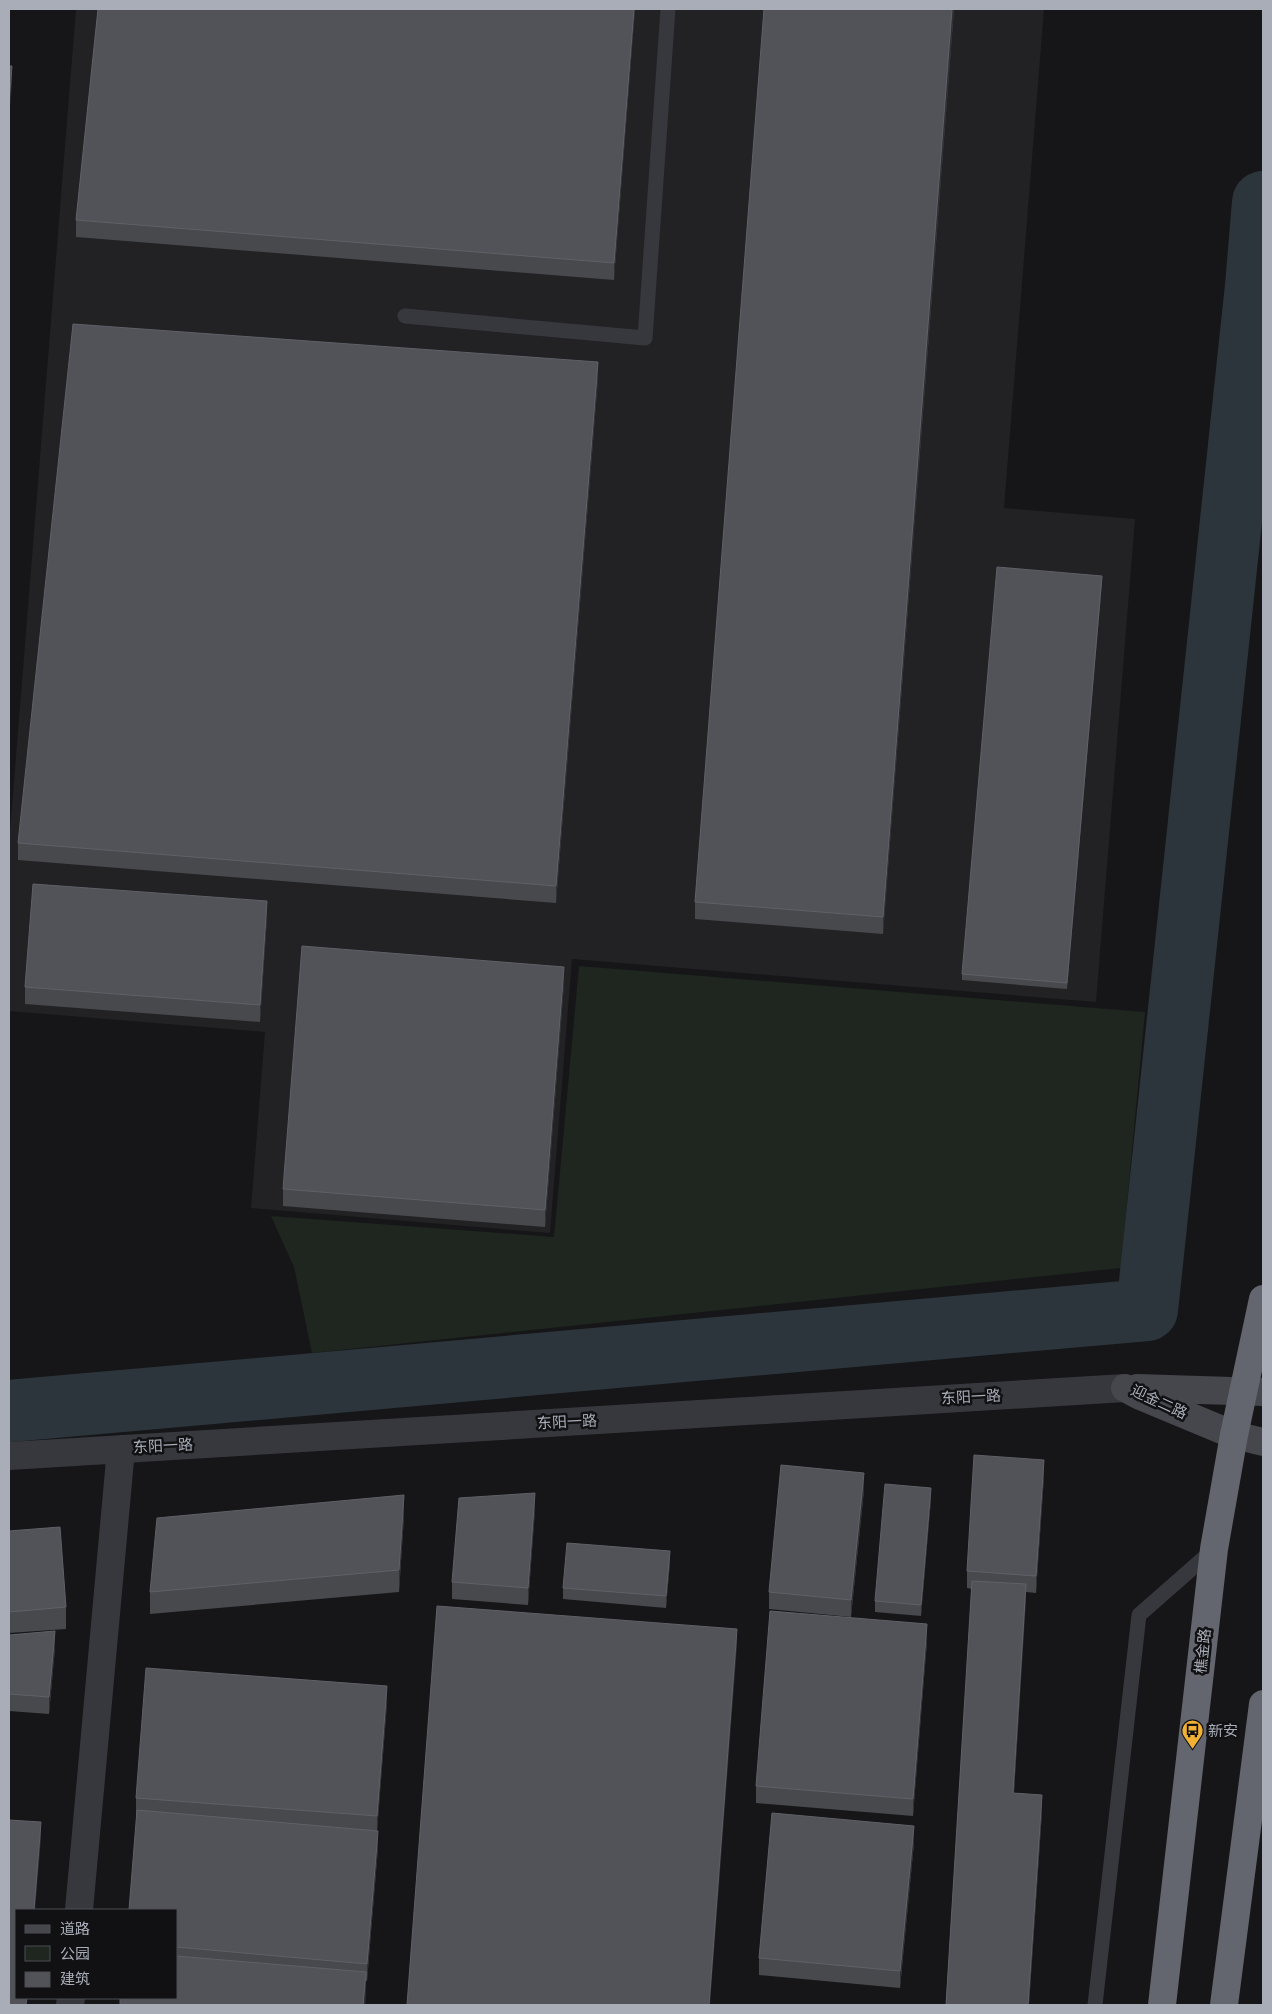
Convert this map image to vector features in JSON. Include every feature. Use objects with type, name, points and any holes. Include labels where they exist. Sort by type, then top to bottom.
[{"type":"highway","name":"樵金路","points":[[1162,2005],[1214,1549],[1234,1435],[1253,1392],[1263,1299]]},
{"type":"highway","points":[[1224,2005],[1261,1740],[1263,1704]]},
{"type":"street","name":"迎金二路","points":[[1125,1388],[1253,1392]]},
{"type":"street","name":"迎金二路","points":[[1125,1388],[1234,1435],[1263,1442]]},
{"type":"street","name":"东阳一路","points":[[9,1456],[1125,1388]]},
{"type":"street","points":[[79,1909],[121,1449]]},
{"type":"lane","points":[[405,316],[645,338],[668,9]]},
{"type":"lane","points":[[1094,2005],[1139,1616],[1214,1549]]},
{"type":"shaded area","points":[[76,9],[1044,9],[1004,508],[1135,519],[1096,1002],[572,959],[550,1233],[251,1208],[265,1032],[9,1011],[9,844]]},
{"type":"green space","points":[[579,966],[1145,1012],[1121,1268],[312,1353],[294,1267],[271,1216],[554,1237]]},
{"type":"building","points":[[98,9],[634,9],[614,263],[76,220]]},
{"type":"building","points":[[764,9],[952,9],[883,917],[695,902]]},
{"type":"building","points":[[9,66],[12,66],[9,103]]},
{"type":"building","points":[[73,324],[598,362],[556,886],[18,843]]},
{"type":"building","points":[[997,567],[1102,576],[1067,983],[962,974]]},
{"type":"building","points":[[33,884],[267,901],[260,1005],[25,987]]},
{"type":"building","points":[[302,946],[564,967],[545,1210],[283,1189]]},
{"type":"building","points":[[974,1455],[1044,1460],[1036,1576],[967,1571]]},
{"type":"building","points":[[781,1465],[864,1473],[851,1600],[769,1592]]},
{"type":"building","points":[[885,1484],[931,1488],[921,1605],[875,1601]]},
{"type":"building","points":[[535,1493],[528,1588],[452,1582],[459,1498]]},
{"type":"building","points":[[404,1495],[399,1570],[150,1592],[157,1518]]},
{"type":"building","points":[[60,1527],[66,1607],[9,1612],[9,1531]]},
{"type":"building","points":[[567,1543],[670,1551],[666,1596],[563,1588]]},
{"type":"building","points":[[972,1581],[1026,1584],[1013,1793],[1042,1795],[1028,2005],[946,2005]]},
{"type":"building","points":[[437,1606],[737,1629],[709,2005],[407,2005]]},
{"type":"building","points":[[770,1611],[927,1624],[913,1799],[756,1786]]},
{"type":"building","points":[[55,1631],[49,1697],[9,1694],[9,1635]]},
{"type":"building","points":[[146,1668],[387,1686],[377,1816],[136,1798]]},
{"type":"building","points":[[137,1810],[378,1831],[367,1964],[178,1947],[178,1909],[129,1909]]},
{"type":"building","points":[[772,1813],[914,1826],[900,1971],[759,1958]]},
{"type":"building","points":[[9,1820],[41,1822],[34,1909],[15,1909],[15,1999],[27,1999],[26,2005],[9,2005]]},
{"type":"building","points":[[178,1956],[366,1972],[363,2005],[120,2005],[120,1999],[178,1999]]},
{"type":"waterway","points":[[9,1411],[1147,1310],[1256,286],[1263,202]]},
{"type":"place","name":"新安","points":[[1192,1750]]}]
